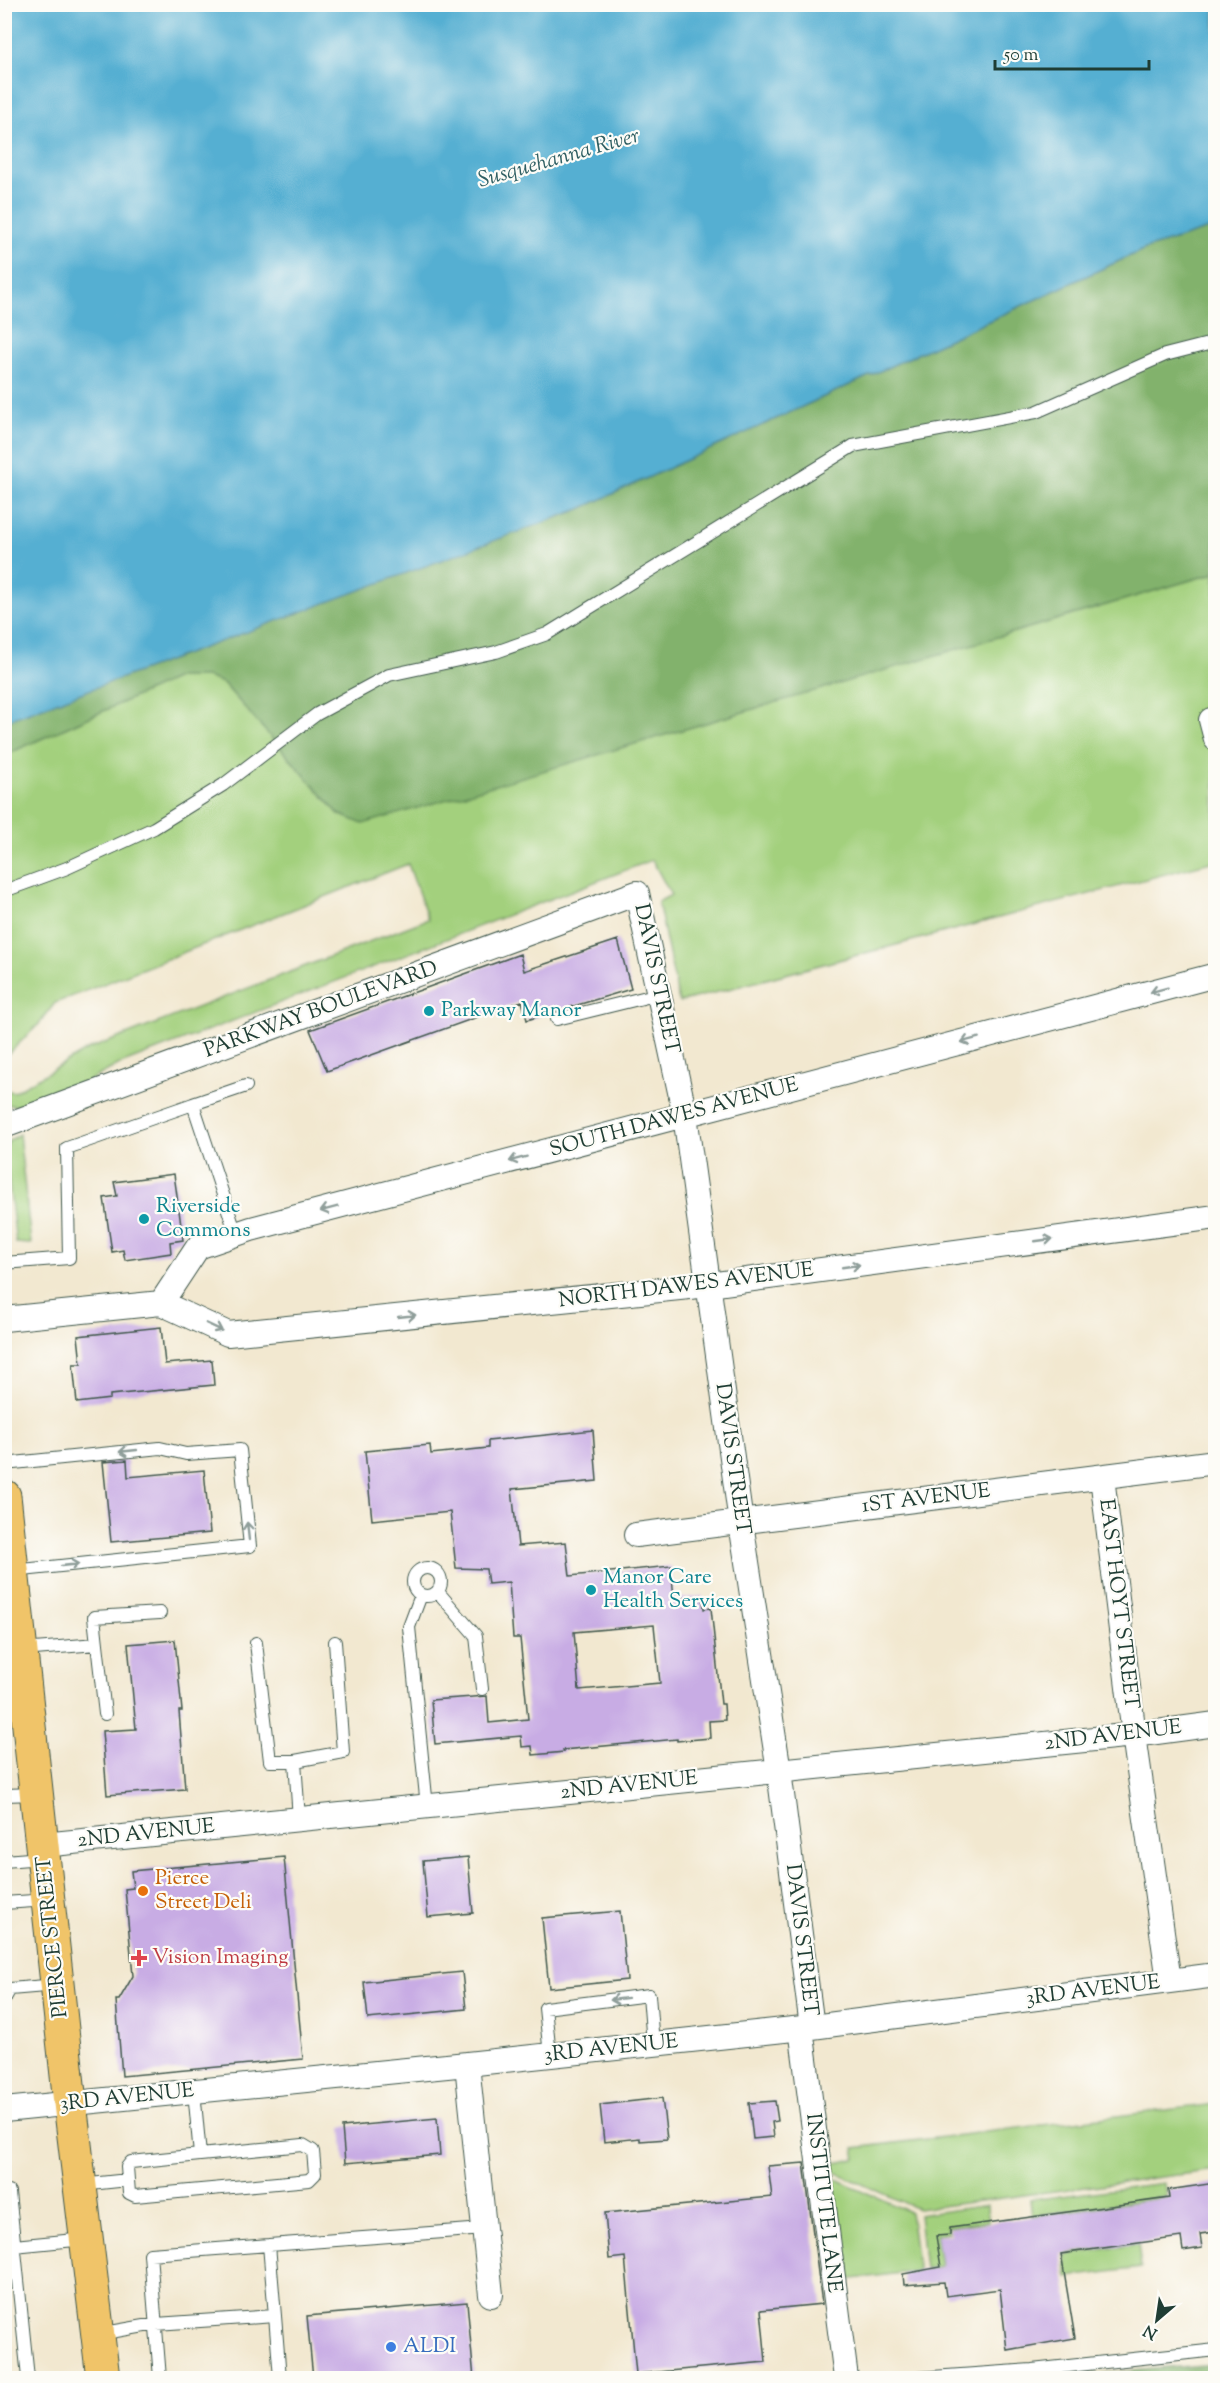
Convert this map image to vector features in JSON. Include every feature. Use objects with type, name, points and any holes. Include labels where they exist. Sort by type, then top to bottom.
[{"type":"main road","name":"PIERCE STREET","points":[[4,1496],[70,2103],[103,2379]]},
{"type":"street","name":"DAVIS STREET","points":[[637,893],[685,1115],[741,1523],[779,1772],[807,2028]]},
{"type":"street","name":"PARKWAY BOULEVARD","points":[[4,1126],[637,893]]},
{"type":"street","name":"SOUTH DAWES AVENUE","points":[[161,1302],[198,1246],[236,1234],[1215,975]]},
{"type":"street","name":"NORTH DAWES AVENUE","points":[[161,1302],[228,1334],[709,1285],[1215,1217]]},
{"type":"street","points":[[4,1318],[161,1302]]},
{"type":"street","name":"1ST AVENUE","points":[[636,1535],[1215,1462]]},
{"type":"street","name":"EAST HOYT STREET","points":[[1102,1477],[1134,1735],[1169,1981]]},
{"type":"street","name":"2ND AVENUE","points":[[43,1851],[299,1819],[779,1772],[1134,1735],[1215,1724]]},
{"type":"street","name":"3RD AVENUE","points":[[4,2110],[807,2028],[1215,1975]]},
{"type":"street","name":"INSTITUTE LANE","points":[[807,2028],[846,2379]]},
{"type":"street","points":[[466,2064],[490,2295]]},
{"type":"lane","points":[[4,891],[67,868],[154,828],[223,785],[317,714],[389,675],[496,652],[546,634],[853,446],[1036,412],[1165,355],[1215,342]]},
{"type":"lane","points":[[556,1018],[659,994]]},
{"type":"lane","points":[[4,1263],[69,1258],[67,1148],[246,1086]]},
{"type":"lane","points":[[193,1104],[236,1234]]},
{"type":"lane","points":[[4,1464],[160,1448],[186,1454],[240,1450],[250,1546],[9,1557]]},
{"type":"lane","points":[[424,1568],[434,1569],[440,1576],[442,1586],[438,1592],[428,1597],[416,1591],[413,1582],[416,1573],[424,1568]]},
{"type":"lane","points":[[438,1592],[476,1636],[482,1689]]},
{"type":"lane","points":[[421,1595],[409,1627],[427,1807]]},
{"type":"lane","points":[[105,1714],[94,1617],[159,1613]]},
{"type":"lane","points":[[256,1642],[270,1761],[295,1761],[344,1752],[335,1642]]},
{"type":"lane","points":[[21,1650],[97,1644]]},
{"type":"lane","points":[[295,1761],[299,1819]]},
{"type":"lane","points":[[4,1795],[37,1794]]},
{"type":"lane","points":[[4,1861],[43,1851]]},
{"type":"lane","points":[[4,1903],[49,1900]]},
{"type":"lane","points":[[4,2000],[10,1989],[58,1985]]},
{"type":"lane","points":[[550,2055],[545,2008],[649,1995],[653,2044]]},
{"type":"lane","points":[[194,2091],[200,2156]]},
{"type":"lane","points":[[303,2145],[313,2151],[315,2174],[309,2180],[135,2196],[129,2193],[127,2167],[131,2162],[200,2156],[303,2145]]},
{"type":"lane","points":[[80,2185],[128,2180]]},
{"type":"lane","points":[[4,2192],[9,2192],[10,2247],[28,2379]]},
{"type":"lane","points":[[160,2379],[150,2254],[484,2229]]},
{"type":"lane","points":[[10,2247],[86,2238]]},
{"type":"lane","points":[[269,2245],[280,2379]]},
{"type":"lane","points":[[98,2334],[156,2325],[275,2316]]},
{"type":"lane","points":[[918,2379],[1032,2370],[1215,2350]]},
{"type":"green space","points":[[1215,227],[1215,573],[363,824],[339,814],[223,683],[207,677],[179,677],[5,755],[5,721],[580,509],[1145,249]]},
{"type":"green space","points":[[1215,573],[1215,861],[679,1002],[658,902],[671,895],[652,860],[118,1065],[48,1100],[18,1106],[5,1104],[4,1090],[14,1092],[87,1050],[428,919],[408,864],[55,1003],[40,1023],[5,1057],[5,755],[179,677],[207,677],[223,683],[339,814],[363,823]]},
{"type":"green space","points":[[19,1134],[31,1244],[16,1243],[5,1150],[9,1141]]},
{"type":"green space","points":[[1215,2104],[1215,2170],[918,2209],[833,2171],[830,2151],[833,2151],[835,2163],[856,2159],[854,2148]]},
{"type":"green space","points":[[834,2178],[910,2212],[918,2271],[845,2280],[831,2195],[835,2194]]},
{"type":"green space","points":[[1164,2183],[1166,2197],[1032,2216],[1030,2200]]},
{"type":"green space","points":[[987,2205],[988,2221],[947,2227],[948,2233],[936,2235],[940,2266],[925,2269],[919,2215]]},
{"type":"green space","points":[[1138,2244],[1141,2268],[1068,2277],[1065,2255]]},
{"type":"green space","points":[[1215,2364],[1215,2378],[1048,2378]]},
{"type":"water","name":"Susquehanna River","points":[[5,4],[1215,5],[1215,227],[1145,249],[580,509],[5,721]]},
{"type":"building","name":"Parkway Manor","points":[[618,940],[631,989],[527,1020],[522,1001],[327,1071],[310,1030],[520,954],[524,971]]},
{"type":"building","name":"Riverside Commons","points":[[174,1174],[183,1240],[170,1242],[171,1253],[125,1260],[123,1250],[112,1252],[104,1198],[117,1196],[114,1182]]},
{"type":"building","points":[[161,1327],[165,1364],[212,1360],[214,1385],[110,1395],[110,1399],[77,1403],[73,1364],[81,1364],[78,1336]]},
{"type":"building","name":"Manor Care Health Services","points":[[593,1430],[597,1481],[512,1489],[518,1546],[566,1542],[570,1576],[671,1566],[674,1599],[703,1596],[704,1609],[711,1608],[721,1704],[724,1704],[725,1720],[709,1721],[710,1738],[677,1741],[677,1739],[533,1755],[532,1746],[522,1747],[521,1736],[435,1744],[431,1700],[487,1696],[489,1723],[528,1719],[520,1638],[513,1638],[509,1582],[488,1584],[486,1569],[456,1568],[450,1512],[372,1520],[365,1451],[430,1445],[431,1454],[488,1448],[488,1441]],"holes":[[[654,1625],[660,1683],[579,1690],[574,1632]]]},
{"type":"building","points":[[127,1460],[128,1477],[204,1470],[210,1533],[111,1542],[103,1462]]},
{"type":"building","points":[[175,1640],[182,1711],[179,1711],[185,1789],[107,1795],[102,1731],[136,1729],[128,1644]]},
{"type":"building","points":[[284,1857],[303,2059],[122,2076],[116,2000],[119,2000],[133,1976],[125,1889],[133,1888],[131,1871]]},
{"type":"building","points":[[468,1857],[473,1913],[428,1917],[423,1861]]},
{"type":"building","points":[[620,1911],[627,1980],[549,1988],[542,1918]]},
{"type":"building","points":[[462,1972],[466,2009],[368,2019],[364,1982]]},
{"type":"building","points":[[662,2098],[667,2139],[640,2141],[640,2138],[604,2142],[600,2105]]},
{"type":"building","points":[[775,2101],[778,2121],[772,2122],[774,2137],[753,2139],[749,2103]]},
{"type":"building","points":[[437,2118],[440,2155],[345,2163],[342,2127]]},
{"type":"building","points":[[804,2163],[822,2304],[761,2310],[766,2362],[636,2374],[625,2257],[609,2259],[605,2213],[772,2197],[768,2166]]},
{"type":"building","points":[[1215,2183],[1215,2232],[1200,2234],[1202,2248],[1183,2251],[1181,2237],[1061,2254],[1075,2338],[1007,2350],[1000,2289],[946,2296],[944,2282],[904,2285],[903,2274],[941,2267],[936,2236],[950,2235],[950,2228],[1169,2198],[1168,2190]]},
{"type":"building","name":"ALDI","points":[[467,2302],[474,2379],[313,2379],[307,2316]]},
{"type":"place","name":"Parkway Manor","points":[[429,1011]]},
{"type":"place","name":"Riverside Commons","points":[[144,1219]]},
{"type":"place","name":"Manor Care Health Services","points":[[591,1590]]},
{"type":"place","name":"Pierce Street Deli","points":[[143,1891]]},
{"type":"place","name":"Vision Imaging","points":[[139,1958]]},
{"type":"place","name":"ALDI","points":[[391,2347]]}]
